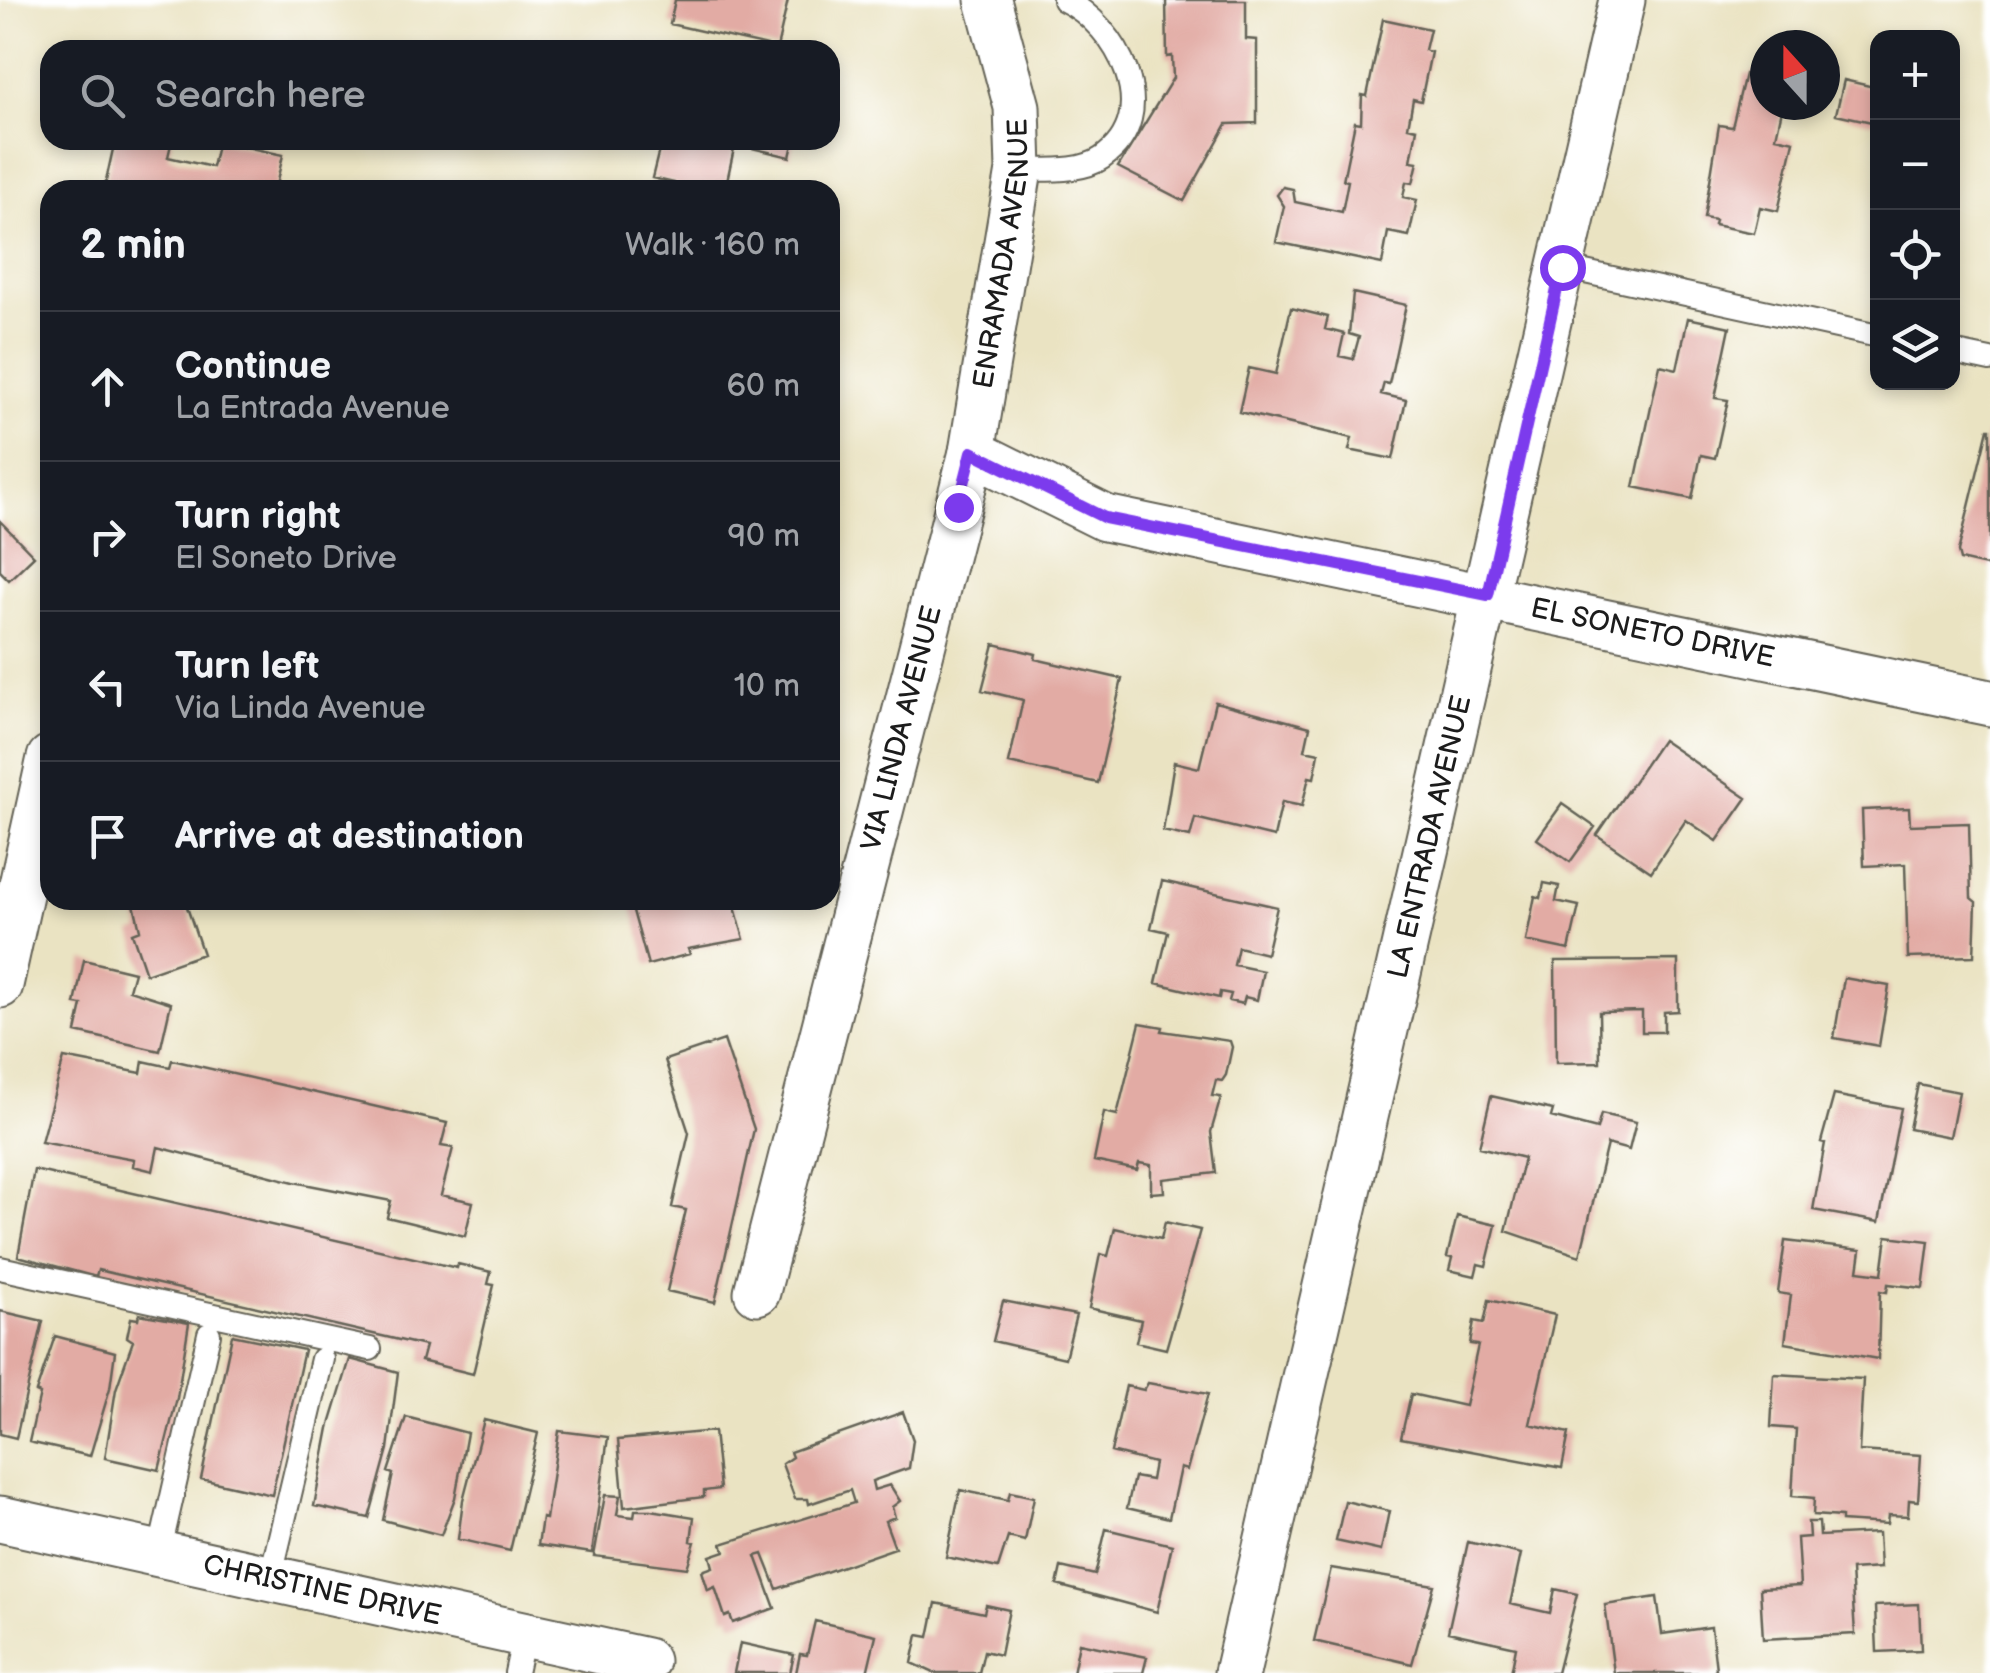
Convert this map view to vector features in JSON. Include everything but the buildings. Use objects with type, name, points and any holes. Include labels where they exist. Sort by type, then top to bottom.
[{"type":"street","name":"ENRAMADA AVENUE","points":[[972,452],[1018,170],[1017,107],[988,0]]},
{"type":"street","name":"LA ENTRADA AVENUE","points":[[1237,1673],[1622,0]]},
{"type":"street","name":"EL SONETO DRIVE","points":[[972,452],[1105,518],[1488,595],[1990,704]]},
{"type":"street","name":"VIA LINDA AVENUE","points":[[756,1292],[972,452]]},
{"type":"street","points":[[0,985],[40,803]]},
{"type":"street","name":"CHRISTINE DRIVE","points":[[0,1520],[270,1579],[520,1654],[646,1661]]},
{"type":"lane","points":[[1018,170],[1067,168],[1100,160],[1115,146],[1127,124],[1131,100],[1128,68],[1109,34],[1064,0]]},
{"type":"lane","points":[[1562,267],[1870,334]]},
{"type":"lane","points":[[1960,354],[1990,360]]},
{"type":"lane","points":[[0,1268],[370,1349]]},
{"type":"lane","points":[[158,1554],[208,1334]]},
{"type":"lane","points":[[270,1579],[322,1360]]},
{"type":"route","points":[[958,507],[972,452],[1105,518],[1488,595],[1562,267]]}]
